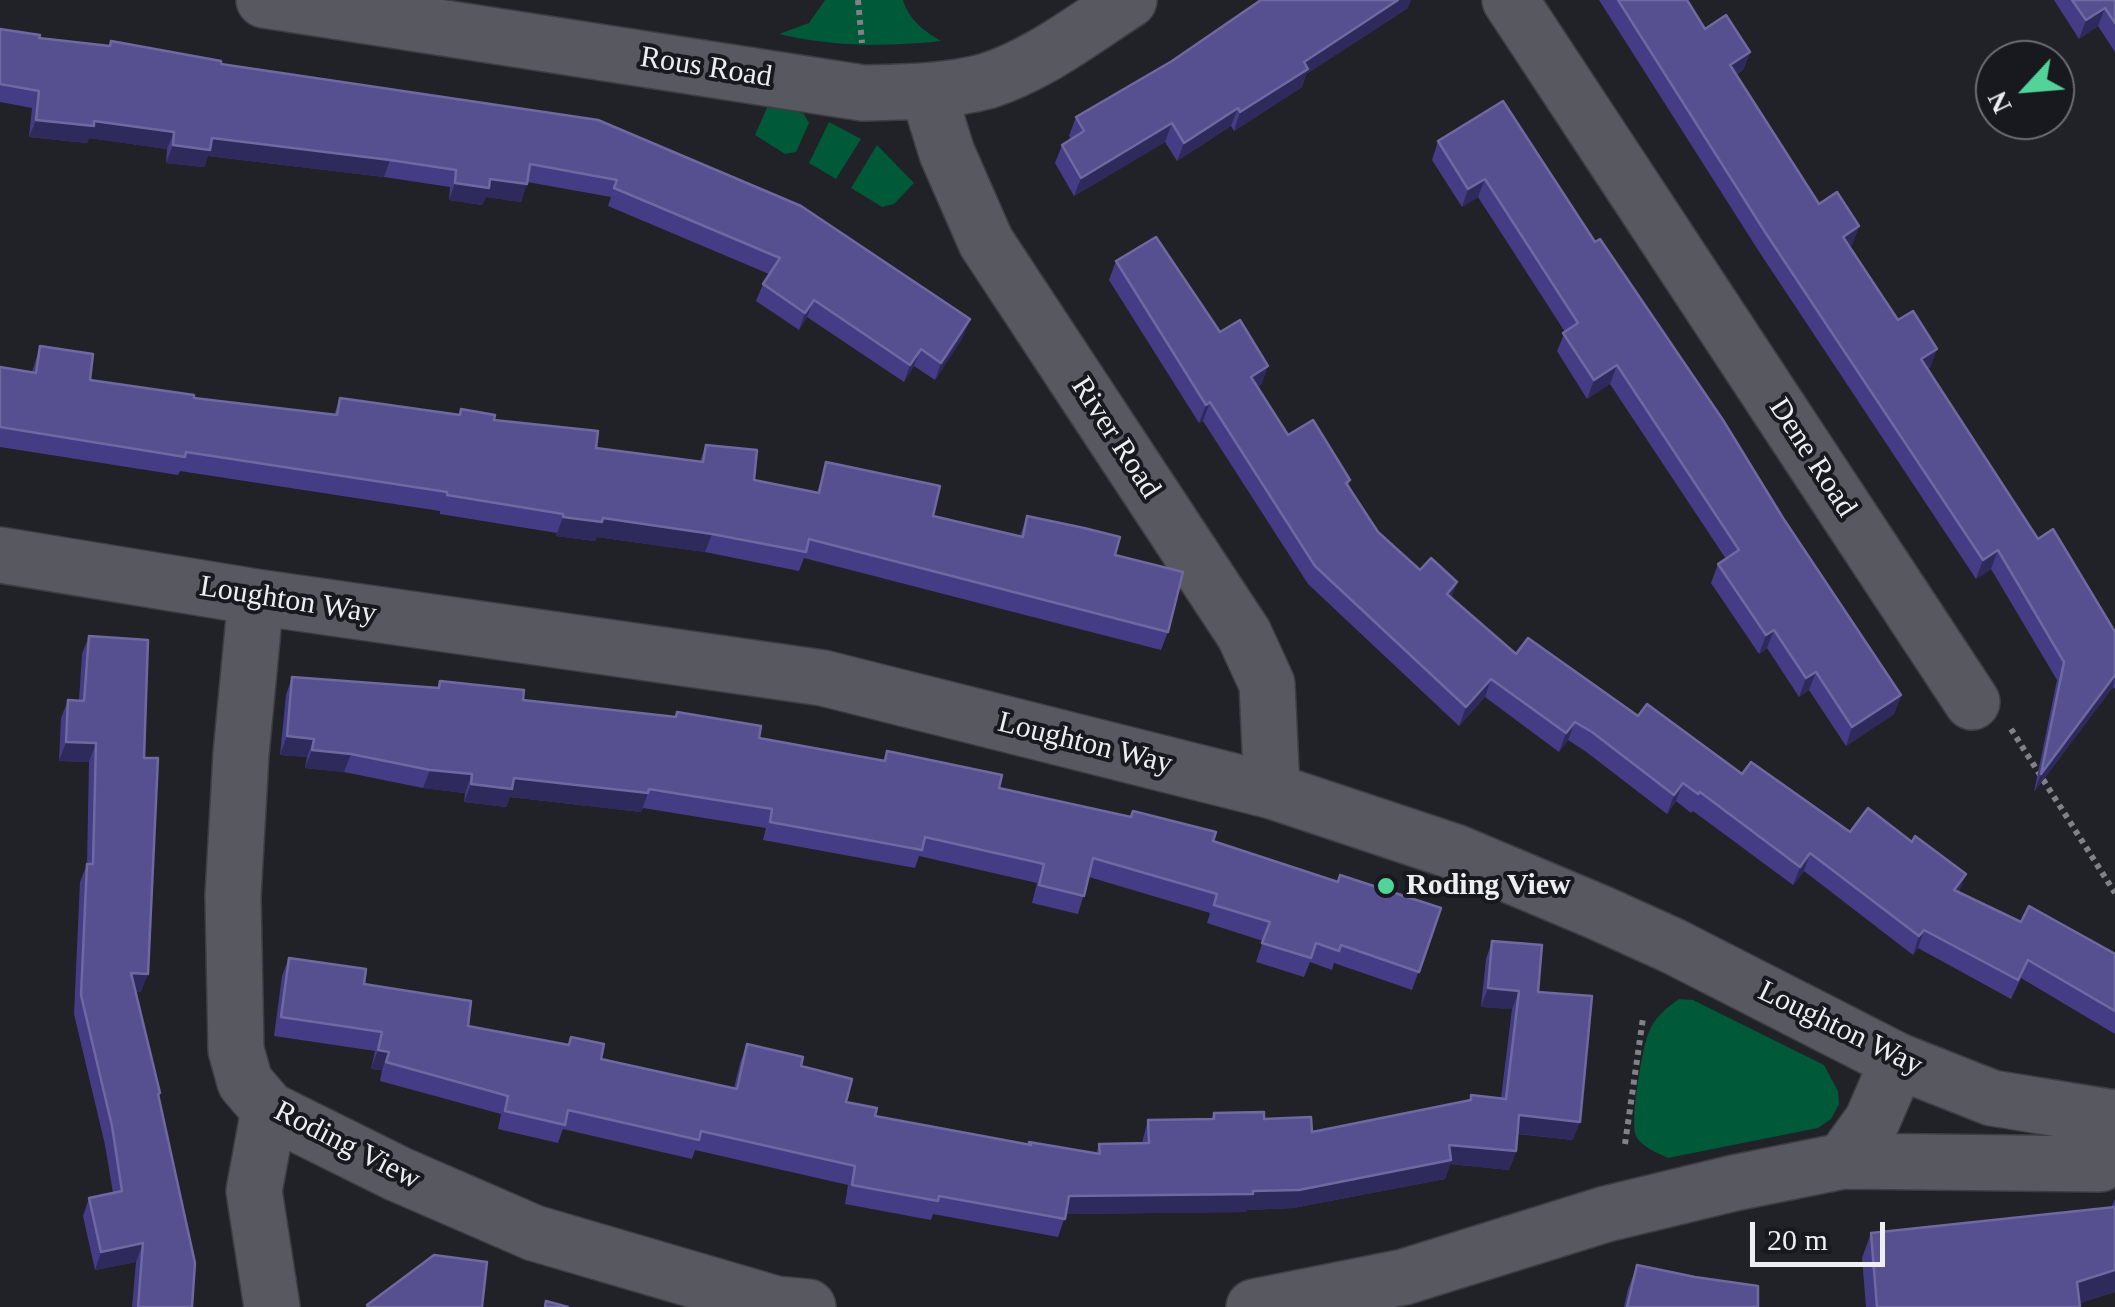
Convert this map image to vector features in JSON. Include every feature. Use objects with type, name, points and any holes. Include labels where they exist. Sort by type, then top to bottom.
[{"type":"street","name":"Rous Road","points":[[264,0],[862,93],[928,92],[988,80],[1043,56],[1129,0]]},
{"type":"street","name":"Dene Road","points":[[1510,0],[1972,702]]},
{"type":"street","name":"River Road","points":[[928,92],[947,154],[986,242],[1244,634],[1267,684],[1272,791]]},
{"type":"street","name":"Loughton Way","points":[[0,555],[256,597],[824,678],[1272,791],[1455,852],[1600,912],[1898,1061],[2108,1141]]},
{"type":"street","name":"Roding View","points":[[256,597],[240,754],[233,896],[236,1050],[245,1082],[268,1110],[398,1174],[534,1232],[776,1304],[808,1307]]},
{"type":"street","points":[[1843,1161],[1872,1121],[1898,1061]]},
{"type":"street","points":[[268,1110],[254,1191],[272,1307]]},
{"type":"street","points":[[1254,1307],[1404,1277],[1606,1214],[1843,1161],[2108,1141]]},
{"type":"path","points":[[1972,702],[1989,728],[2004,718],[2115,893]]},
{"type":"path","points":[[1625,1144],[1643,1018]]},
{"type":"green space","points":[[825,0],[903,0],[918,24],[941,41],[860,45],[779,34],[809,23]]},
{"type":"green space","points":[[770,101],[804,114],[809,123],[796,152],[785,154],[755,135]]},
{"type":"green space","points":[[829,122],[861,139],[836,179],[809,163]]},
{"type":"green space","points":[[877,145],[914,183],[894,204],[882,207],[851,188]]},
{"type":"green space","points":[[1679,999],[1693,1000],[1824,1065],[1838,1091],[1839,1104],[1831,1119],[1818,1128],[1668,1158],[1646,1146],[1636,1136],[1634,1116],[1646,1042],[1657,1018]]},
{"type":"building","points":[[1261,0],[1398,0],[1304,62],[1308,69],[1240,112],[1238,108],[1184,143],[1172,123],[1081,178],[1062,145],[1084,131],[1076,117],[1172,61]]},
{"type":"building","points":[[1618,0],[1687,0],[1705,29],[1726,15],[1750,52],[1730,65],[1819,204],[1837,192],[1859,226],[1843,237],[1898,320],[1913,311],[1937,349],[1921,359],[2038,539],[2053,529],[2115,632],[2115,675],[2041,774],[2064,662],[1998,550],[1983,560],[1765,232]]},
{"type":"building","points":[[2072,0],[2115,0],[2115,23],[2105,8],[2086,20]]},
{"type":"building","points":[[0,29],[110,46],[111,41],[221,64],[598,120],[801,206],[970,319],[941,363],[921,349],[910,365],[814,300],[805,313],[763,284],[780,258],[614,188],[617,180],[530,164],[527,184],[490,179],[489,188],[455,183],[456,170],[390,160],[212,138],[210,150],[173,145],[174,132],[94,121],[94,126],[36,120],[39,91],[0,84]]},
{"type":"building","points":[[1503,101],[1595,242],[1600,239],[1723,420],[1901,695],[1852,727],[1816,672],[1806,678],[1774,630],[1766,635],[1718,564],[1739,550],[1617,365],[1594,380],[1563,333],[1578,323],[1485,179],[1468,189],[1438,141]]},
{"type":"building","points":[[1156,237],[1220,332],[1240,320],[1268,366],[1251,377],[1288,435],[1313,420],[1350,480],[1346,483],[1378,532],[1420,570],[1431,558],[1457,582],[1447,594],[1516,654],[1528,638],[1638,716],[1647,704],[1742,774],[1751,762],[1850,832],[1868,808],[1912,842],[1915,836],[1966,874],[1954,890],[2021,922],[2029,906],[2115,954],[2115,1011],[2028,960],[2018,980],[1924,930],[1919,936],[1810,853],[1800,867],[1700,792],[1683,783],[1674,795],[1592,732],[1575,722],[1566,733],[1491,679],[1466,707],[1315,566],[1210,402],[1206,405],[1116,261]]},
{"type":"building","points":[[40,346],[93,354],[90,380],[194,398],[337,415],[340,398],[460,415],[461,409],[495,415],[494,420],[598,431],[596,448],[703,462],[706,445],[757,450],[754,480],[819,493],[826,462],[940,486],[933,516],[1023,537],[1027,516],[1084,528],[1120,537],[1115,555],[1183,572],[1168,632],[809,539],[806,552],[603,518],[602,522],[563,517],[447,492],[186,452],[185,457],[0,427],[0,367],[36,373]]},
{"type":"building","points":[[89,636],[148,640],[144,758],[158,758],[148,974],[131,973],[195,1263],[192,1307],[138,1307],[143,1243],[101,1252],[89,1198],[122,1191],[112,1126],[81,995],[87,864],[93,864],[96,743],[66,742],[68,700],[84,701]]},
{"type":"building","points":[[292,677],[439,688],[440,681],[524,690],[523,700],[676,717],[677,712],[761,726],[759,738],[885,761],[887,751],[1002,775],[999,788],[1131,817],[1133,811],[1216,832],[1213,841],[1338,882],[1340,875],[1441,908],[1419,972],[1341,945],[1339,951],[1316,943],[1311,958],[1262,943],[1270,922],[1214,905],[1217,894],[1093,858],[1084,896],[1039,885],[1044,864],[925,837],[922,850],[770,822],[772,809],[649,789],[648,793],[514,778],[512,789],[471,784],[472,774],[312,750],[314,739],[287,736]]},
{"type":"building","points":[[1492,941],[1542,945],[1538,992],[1592,996],[1580,1122],[1519,1115],[1516,1151],[1449,1145],[1451,1160],[1299,1190],[1069,1196],[1065,1219],[852,1185],[855,1166],[701,1131],[699,1140],[568,1110],[565,1125],[505,1111],[508,1096],[386,1062],[389,1052],[378,1050],[382,1032],[281,1017],[289,958],[366,969],[364,984],[471,1001],[468,1026],[569,1045],[571,1037],[604,1044],[601,1059],[737,1089],[747,1044],[803,1057],[801,1066],[852,1079],[846,1102],[877,1108],[875,1116],[1100,1154],[1099,1144],[1149,1143],[1148,1120],[1214,1119],[1214,1113],[1264,1112],[1264,1119],[1311,1117],[1312,1132],[1471,1100],[1471,1095],[1506,1099],[1519,991],[1488,988]]},
{"type":"building","points":[[2115,1207],[2115,1270],[2077,1282],[2080,1307],[1877,1307],[1871,1233]]},
{"type":"building","points":[[434,1255],[487,1262],[482,1307],[368,1307],[367,1305]]},
{"type":"building","points":[[1637,1265],[1758,1286],[1758,1307],[1627,1307]]},
{"type":"building","points":[[546,1301],[568,1307],[545,1307]]},
{"type":"place","name":"Roding View","points":[[1386,886]]}]
